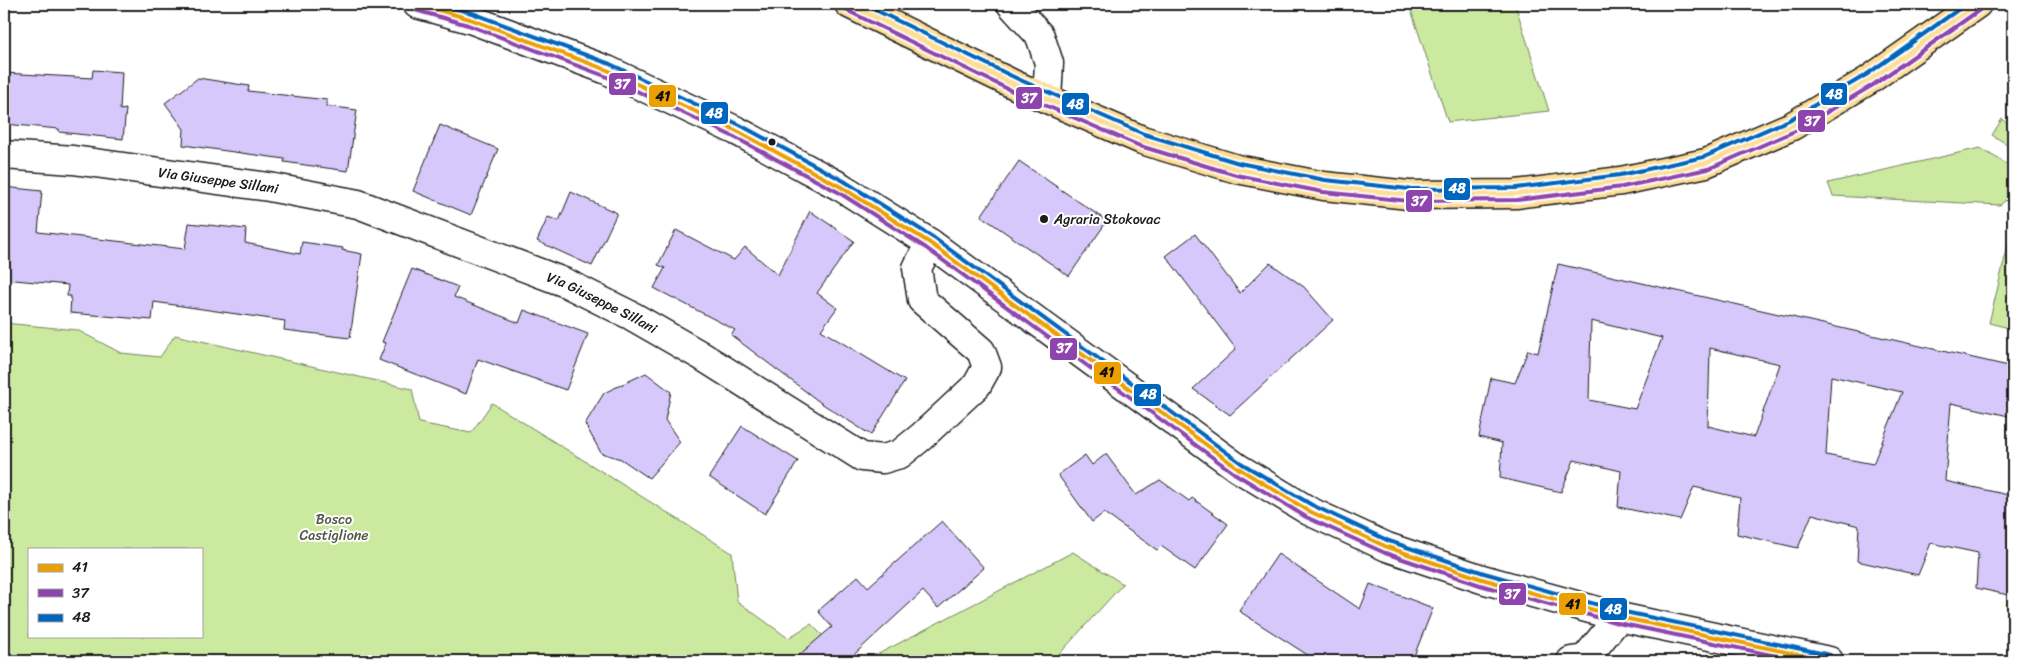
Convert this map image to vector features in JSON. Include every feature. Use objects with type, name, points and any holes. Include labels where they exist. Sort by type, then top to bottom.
[{"type":"main road","points":[[849,4],[1047,99],[1142,140],[1237,169],[1324,186],[1409,195],[1516,194],[1621,181],[1706,162],[1792,126],[1869,80],[1977,4]]},
{"type":"street","points":[[416,4],[470,19],[624,78],[737,130],[840,187],[930,243],[1238,468],[1309,511],[1386,547],[1482,579],[1619,617],[1829,661]]},
{"type":"street","points":[[1011,4],[1040,36],[1049,63],[1047,99]]},
{"type":"street","name":"Via Giuseppe Sillani","points":[[4,155],[83,161],[269,188],[358,204],[566,284],[632,316],[862,457],[883,459],[900,454],[921,437],[977,386],[987,367],[981,351],[922,300],[917,268],[930,243]]},
{"type":"street","points":[[1580,660],[1619,617]]},
{"type":"green space","points":[[1409,4],[1515,4],[1549,111],[1448,122]]},
{"type":"green space","points":[[2002,119],[2013,126],[2013,148],[1992,135]]},
{"type":"green space","points":[[1980,148],[2013,168],[2013,194],[2000,205],[1833,196],[1828,183]]},
{"type":"green space","points":[[2013,225],[2013,329],[1989,323]]},
{"type":"green space","name":"Bosco Castiglione","points":[[4,323],[77,330],[121,353],[160,357],[175,335],[412,389],[419,423],[471,433],[492,403],[732,553],[737,601],[788,638],[811,624],[848,661],[4,661]]},
{"type":"green space","points":[[1073,552],[1123,584],[1053,661],[865,661]]},
{"type":"building","points":[[93,70],[122,72],[120,110],[126,109],[123,139],[59,132],[59,129],[4,124],[4,73],[92,78]]},
{"type":"building","points":[[198,78],[249,86],[248,91],[327,100],[327,106],[357,110],[348,171],[284,162],[285,159],[183,145],[184,129],[165,103]]},
{"type":"building","points":[[440,125],[498,149],[471,215],[413,191]]},
{"type":"building","name":"Agraria Stokovac","points":[[1019,161],[1107,221],[1069,276],[981,216]]},
{"type":"building","points":[[4,187],[42,191],[38,232],[185,249],[189,223],[246,229],[245,243],[300,254],[302,242],[343,248],[342,250],[362,254],[350,338],[284,330],[285,321],[154,302],[152,320],[70,313],[71,296],[67,296],[68,285],[4,279]]},
{"type":"building","points":[[571,192],[617,213],[592,266],[537,241],[548,217],[559,221]]},
{"type":"building","points":[[810,211],[854,241],[817,293],[837,308],[821,330],[905,381],[871,435],[821,403],[731,335],[735,330],[654,288],[665,268],[658,265],[676,230],[734,260],[745,247],[778,275]]},
{"type":"building","points":[[1195,234],[1240,293],[1270,263],[1304,287],[1333,320],[1230,415],[1193,389],[1236,349],[1166,256]]},
{"type":"building","points":[[1558,264],[2013,367],[2013,417],[1951,403],[1945,481],[2013,496],[2013,596],[1976,588],[1978,553],[1931,543],[1918,575],[1857,561],[1859,526],[1812,514],[1798,548],[1737,534],[1740,498],[1694,487],[1680,520],[1618,507],[1621,471],[1574,460],[1561,492],[1500,478],[1502,443],[1479,437],[1491,378],[1515,383],[1528,350],[1538,353]],"holes":[[[1591,321],[1662,338],[1635,409],[1589,400]],[[1710,348],[1780,364],[1754,437],[1708,426]],[[1831,376],[1902,392],[1873,464],[1826,455]]]},
{"type":"building","points":[[412,269],[458,287],[454,297],[519,323],[524,310],[588,334],[566,390],[478,359],[466,394],[379,360],[386,343],[382,342]]},
{"type":"building","points":[[646,373],[671,392],[665,420],[680,442],[649,478],[621,459],[601,453],[585,424],[604,393]]},
{"type":"building","points":[[742,426],[798,461],[765,514],[709,477]]},
{"type":"building","points":[[1106,454],[1136,495],[1160,480],[1189,501],[1192,498],[1228,524],[1195,570],[1161,546],[1157,550],[1104,513],[1092,522],[1058,475],[1085,455],[1092,465]]},
{"type":"building","points":[[942,521],[984,568],[938,608],[923,591],[847,661],[792,661],[832,627],[818,611],[858,576],[868,587]]},
{"type":"building","points":[[1278,554],[1360,609],[1370,584],[1433,608],[1412,661],[1317,661],[1239,611]]},
{"type":"transit line","name":"41","points":[[417,4],[470,19],[607,70],[737,131],[841,187],[930,243],[1238,468],[1309,511],[1387,547],[1482,579],[1619,617],[1829,661]]},
{"type":"transit line","name":"48","points":[[439,4],[472,13],[610,64],[740,125],[844,181],[934,238],[1241,463],[1312,505],[1389,541],[1484,573],[1620,611],[1830,655]]},
{"type":"transit line","name":"48","points":[[863,4],[1018,79],[1144,134],[1239,163],[1325,180],[1409,189],[1516,188],[1620,175],[1704,157],[1789,120],[1866,75],[1966,4]]},
{"type":"transit line","name":"37","points":[[846,10],[1012,91],[1140,146],[1236,175],[1323,192],[1409,201],[1517,200],[1622,187],[1708,169],[1795,131],[1873,85],[1981,9]]},
{"type":"transit line","name":"37","points":[[415,10],[468,25],[605,76],[734,137],[838,192],[926,248],[1234,473],[1306,517],[1385,553],[1480,585],[1618,623],[1800,661]]},
{"type":"place","name":"Agraria Stokovac","points":[[1044,219]]}]
